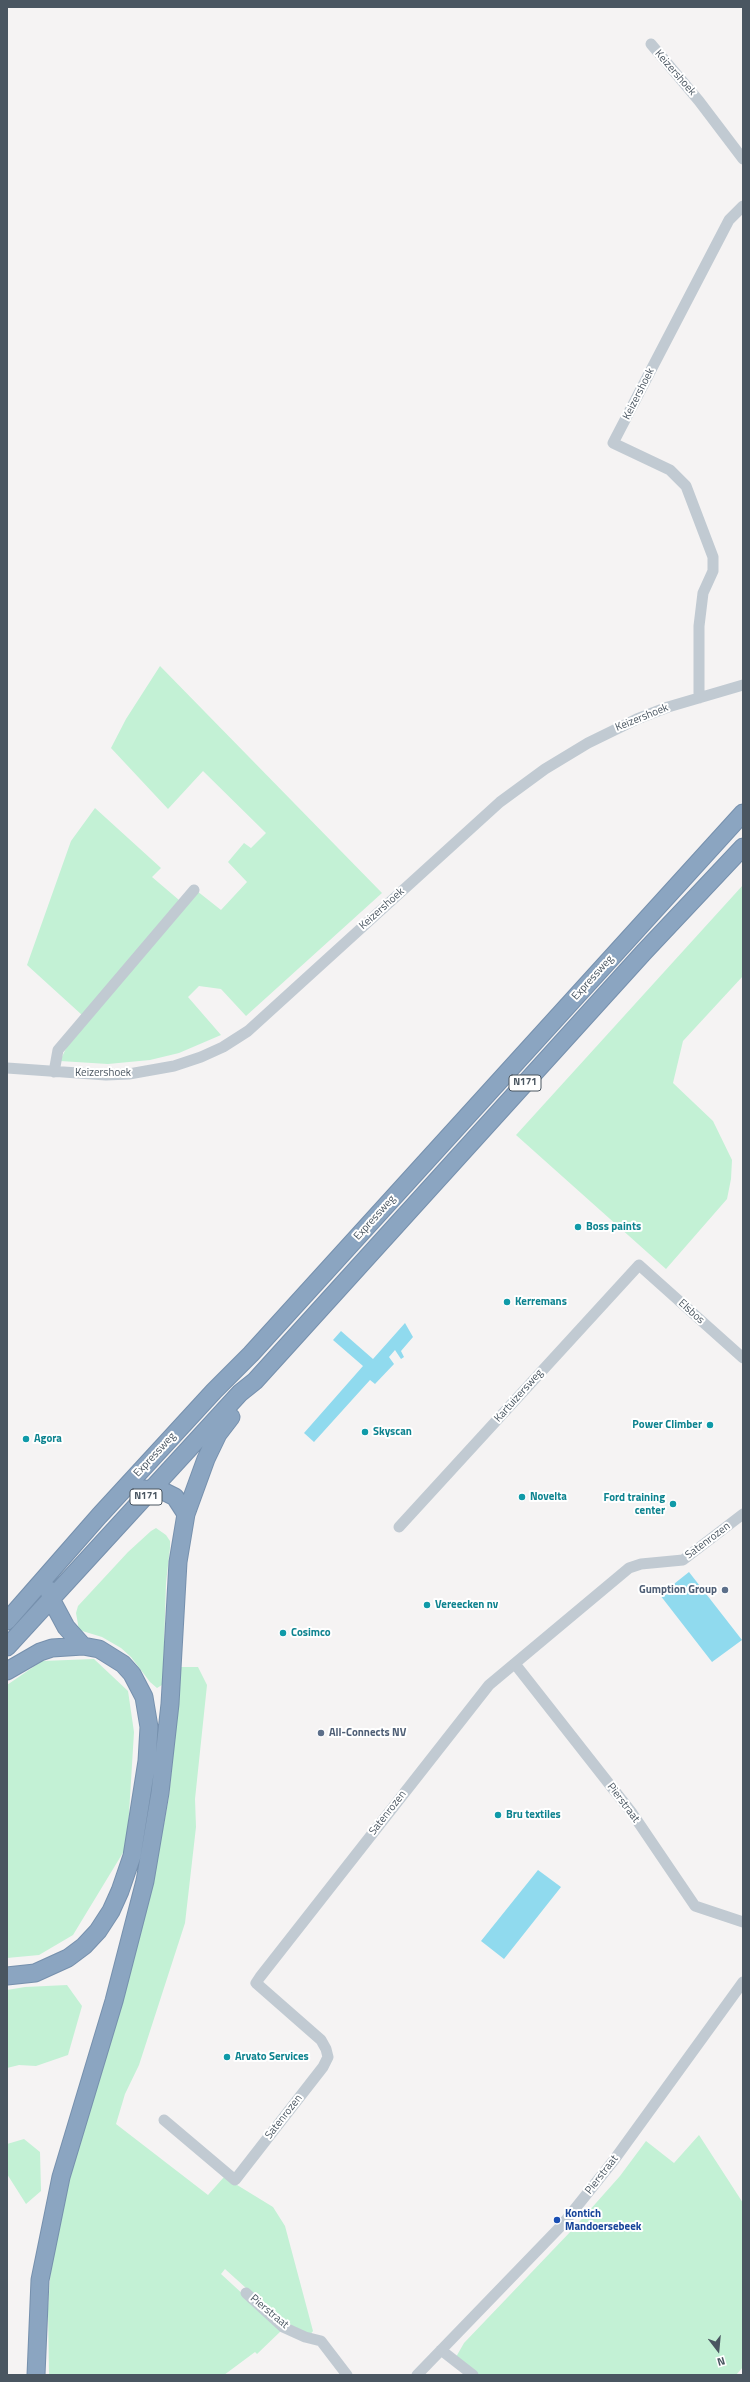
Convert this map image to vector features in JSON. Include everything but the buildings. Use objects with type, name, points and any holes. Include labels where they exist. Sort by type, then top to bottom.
[{"type":"highway","name":"Expressweg","points":[[7,1621],[122,1491],[214,1391],[251,1354],[743,814]]},
{"type":"highway","name":"Expressweg","points":[[7,1647],[240,1393],[254,1381],[639,958],[743,847]]},
{"type":"highway","points":[[36,2375],[40,2280],[61,2177],[116,1994],[146,1874],[160,1793],[167,1728],[178,1562],[186,1514],[206,1459],[215,1440],[246,1398],[254,1381]]},
{"type":"highway","points":[[122,1491],[153,1489],[163,1491],[175,1497],[186,1514]]},
{"type":"highway","points":[[47,1576],[51,1600],[66,1627],[83,1646]]},
{"type":"highway","points":[[7,1670],[40,1652],[66,1646],[83,1646],[99,1649],[123,1664],[139,1685],[147,1709],[149,1726],[148,1761],[132,1856],[120,1891],[111,1911],[98,1931],[84,1946],[68,1958],[48,1968],[28,1974],[7,1976]]},
{"type":"street","name":"Keizershoek","points":[[651,44],[700,101],[743,159]]},
{"type":"street","name":"Keizershoek","points":[[699,698],[699,626],[703,593],[713,571],[713,557],[686,486],[670,470],[613,444],[729,220],[743,206]]},
{"type":"street","name":"Keizershoek","points":[[7,1068],[106,1075],[129,1074],[174,1066],[201,1057],[223,1047],[248,1031],[500,802],[520,787],[572,752],[609,732],[643,717],[743,685]]},
{"type":"street","points":[[54,1072],[58,1050],[194,890]]},
{"type":"street","name":"Elsbos","points":[[639,1265],[743,1358]]},
{"type":"street","name":"Kartuizersweg","points":[[399,1527],[639,1265]]},
{"type":"street","name":"Satenrozen","points":[[164,2120],[236,2180],[323,2067],[328,2057],[326,2048],[321,2040],[256,1983],[485,1689],[629,1568],[641,1564],[683,1560],[743,1514]]},
{"type":"street","name":"Pierstraat","points":[[515,1664],[632,1813],[695,1906],[743,1922]]},
{"type":"street","name":"Pierstraat","points":[[417,2375],[562,2225],[614,2160],[743,1982]]},
{"type":"street","name":"Pierstraat","points":[[246,2293],[283,2327],[304,2337],[321,2341],[345,2374]]},
{"type":"street","points":[[441,2350],[473,2375]]},
{"type":"green space","points":[[160,666],[382,893],[246,1016],[221,989],[199,986],[188,997],[221,1035],[179,1053],[150,1060],[108,1064],[60,1061],[72,1036],[197,891],[221,910],[247,882],[228,862],[244,843],[251,848],[266,833],[203,771],[168,809],[111,748],[126,719]]},
{"type":"green space","points":[[95,808],[161,868],[152,877],[179,900],[82,1015],[27,965],[71,841]]},
{"type":"green space","points":[[743,885],[743,976],[683,1041],[673,1083],[713,1121],[732,1160],[731,1179],[727,1199],[666,1269],[516,1135]]},
{"type":"green space","points":[[156,1528],[166,1535],[170,1541],[166,1583],[163,1679],[162,1685],[157,1688],[150,1682],[131,1657],[121,1648],[102,1637],[79,1630],[76,1613],[78,1606],[128,1552]]},
{"type":"green space","points":[[94,1659],[128,1691],[134,1732],[127,1846],[73,1935],[39,1955],[7,1958],[7,1685],[42,1661]]},
{"type":"green space","points":[[181,1667],[198,1667],[207,1685],[195,1799],[196,1827],[185,1923],[139,2065],[125,2094],[116,2124],[208,2195],[224,2177],[273,2207],[285,2226],[313,2331],[310,2335],[289,2327],[225,2269],[221,2274],[282,2330],[257,2354],[255,2352],[224,2375],[49,2375],[48,2309],[51,2265],[73,2161],[121,2006],[152,1887],[169,1797]]},
{"type":"green space","points":[[67,1985],[82,2006],[68,2055],[36,2066],[19,2065],[7,2068],[7,1990],[25,1987]]},
{"type":"green space","points":[[699,2135],[743,2203],[743,2367],[736,2375],[479,2375],[456,2357],[464,2343],[572,2230],[620,2176],[646,2141],[674,2163]]},
{"type":"green space","points":[[24,2139],[40,2152],[41,2191],[26,2204],[7,2174],[7,2144]]},
{"type":"water","points":[[405,1323],[413,1337],[401,1351],[404,1357],[401,1359],[395,1350],[389,1357],[394,1364],[375,1384],[370,1380],[314,1442],[304,1433],[363,1366],[333,1340],[341,1331],[373,1359]]},
{"type":"water","points":[[689,1572],[742,1640],[712,1662],[660,1595]]},
{"type":"water","points":[[538,1870],[561,1887],[504,1959],[481,1941]]},
{"type":"place","name":"Boss paints","points":[[578,1227]]},
{"type":"place","name":"Kerremans","points":[[507,1302]]},
{"type":"place","name":"Power Climber","points":[[710,1425]]},
{"type":"place","name":"Skyscan","points":[[365,1432]]},
{"type":"place","name":"Agora","points":[[26,1439]]},
{"type":"place","name":"Novelta","points":[[522,1497]]},
{"type":"place","name":"Ford training center","points":[[673,1504]]},
{"type":"place","name":"Gumption Group","points":[[725,1590]]},
{"type":"place","name":"Vereecken nv","points":[[427,1605]]},
{"type":"place","name":"Cosimco","points":[[283,1633]]},
{"type":"place","name":"All-Connects NV","points":[[321,1733]]},
{"type":"place","name":"Bru textiles","points":[[498,1815]]},
{"type":"place","name":"Arvato Services","points":[[227,2057]]},
{"type":"place","name":"Kontich Mandoersebeek","points":[[557,2220]]}]
